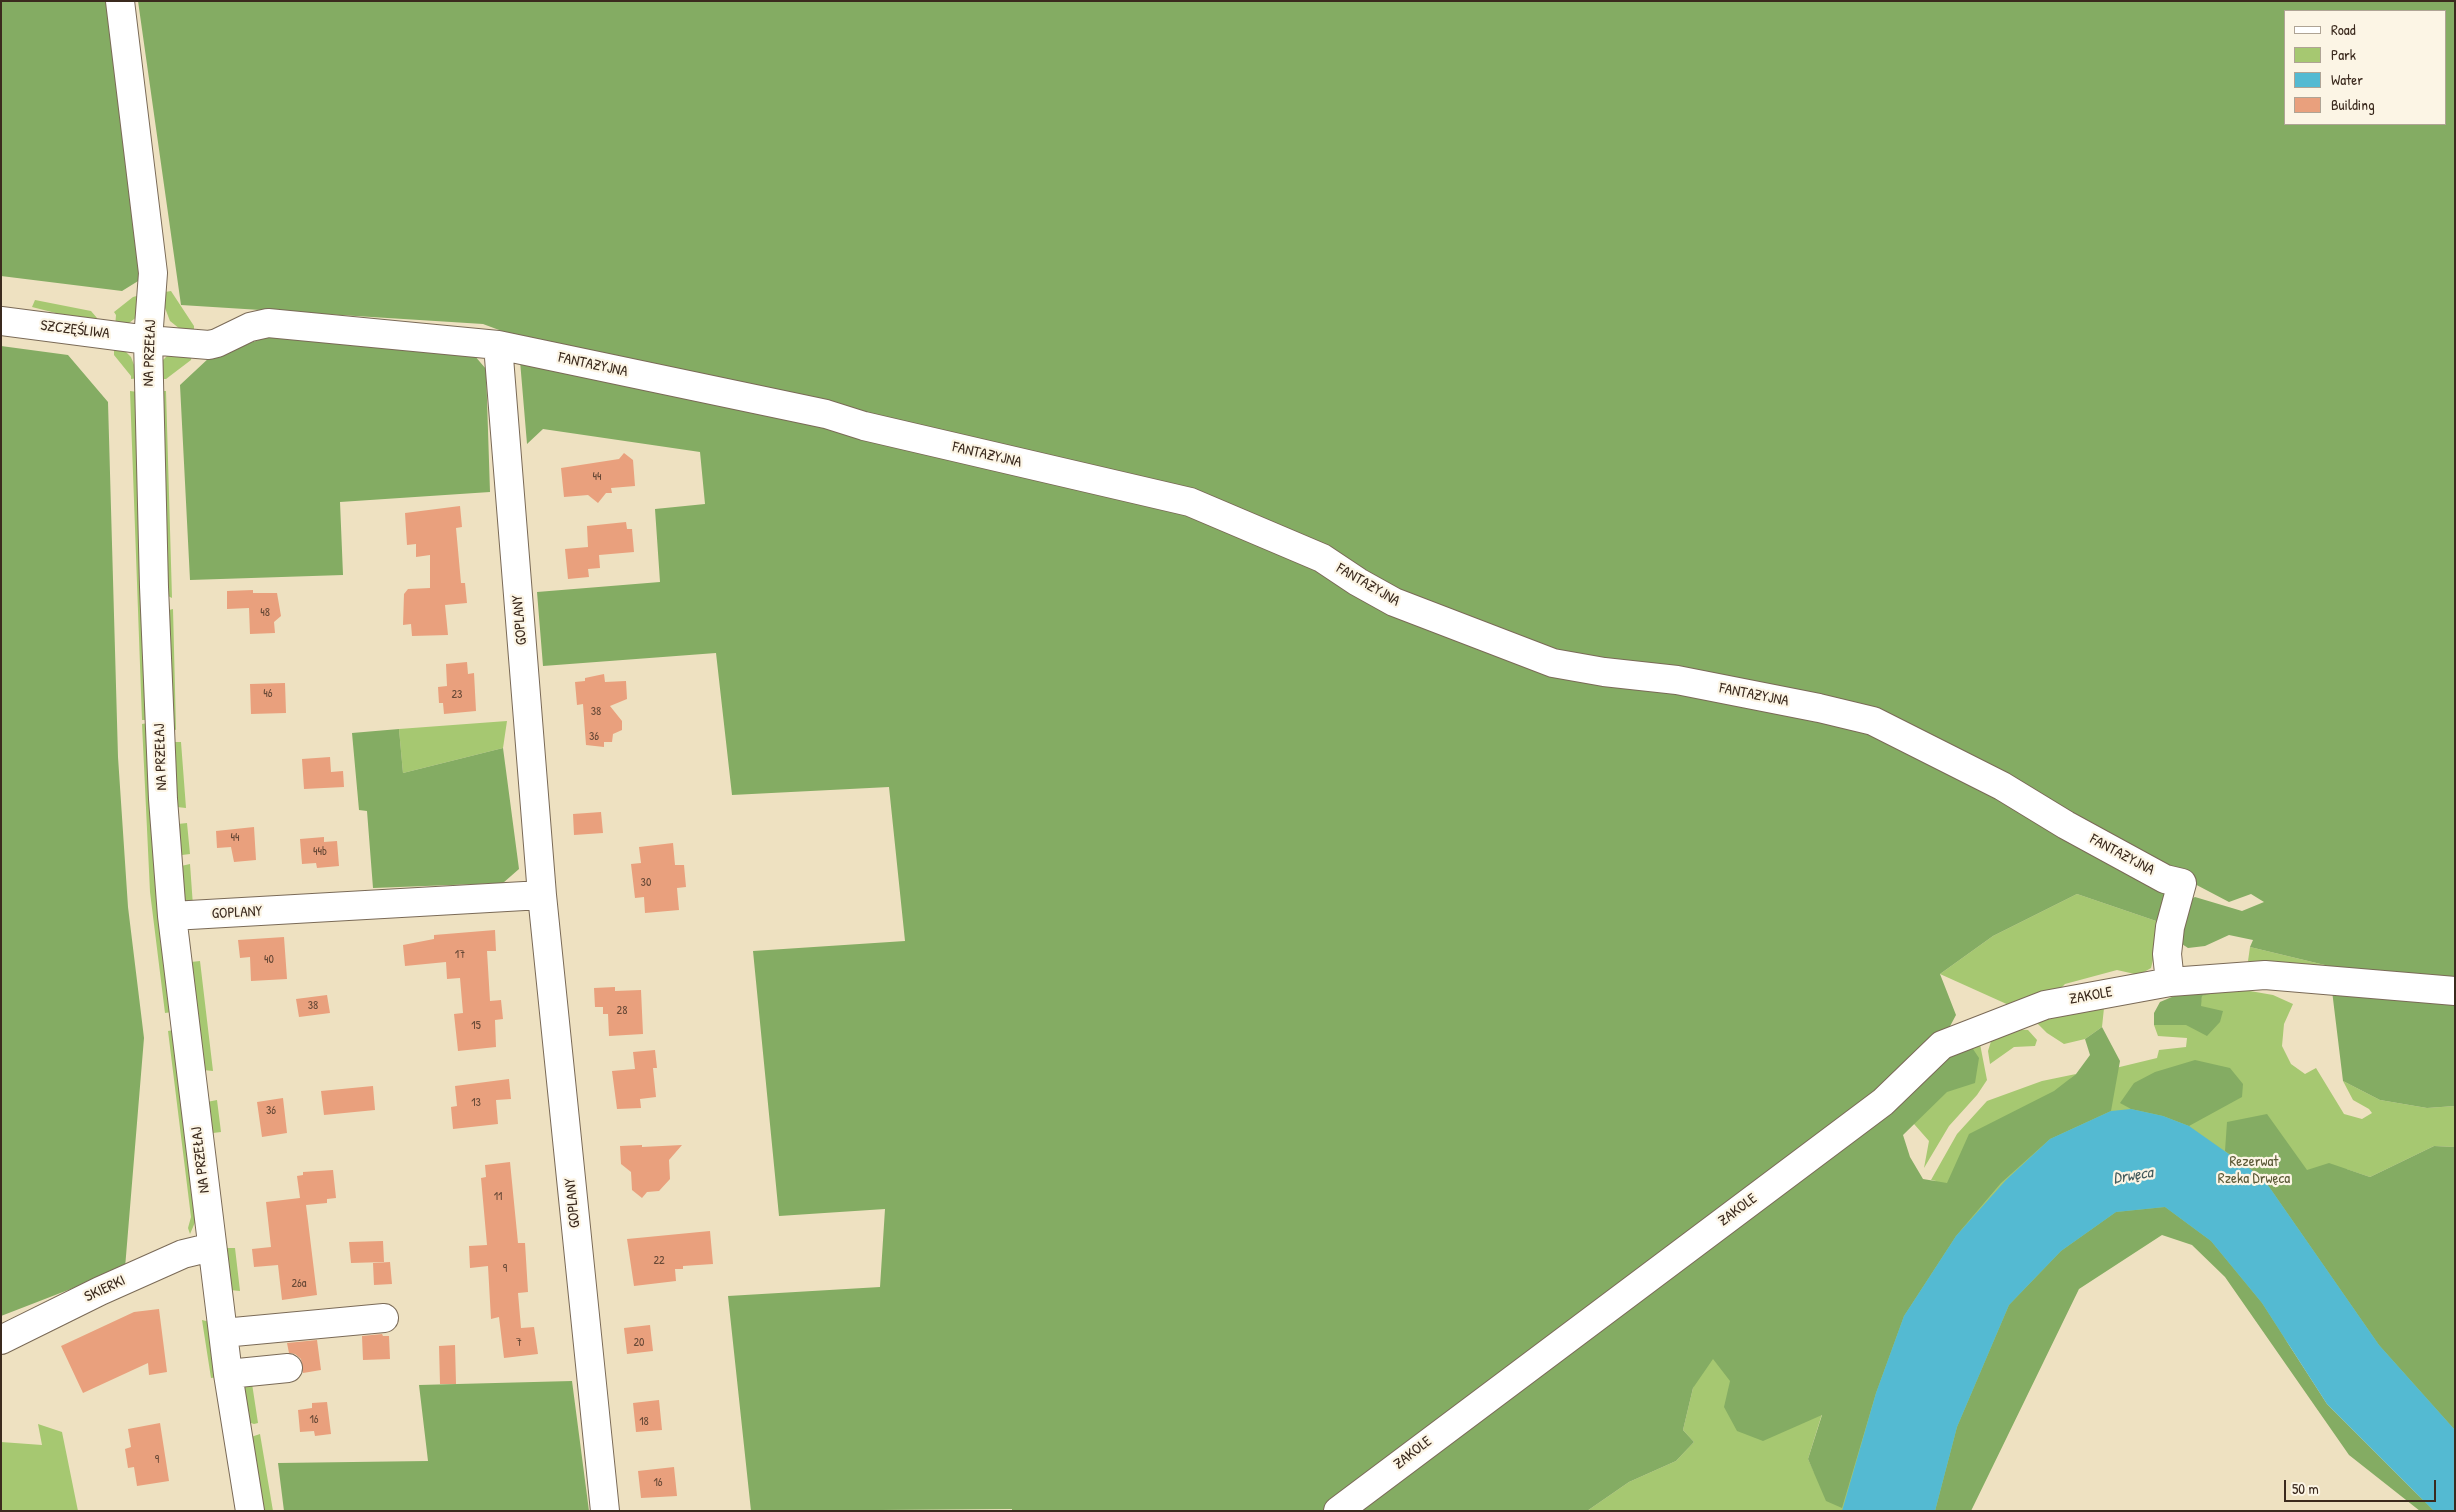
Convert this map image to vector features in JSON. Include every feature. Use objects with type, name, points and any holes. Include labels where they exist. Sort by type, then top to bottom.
[{"type":"street","name":"NA PRZEŁAJ","points":[[120,1],[154,273],[148,340],[163,799],[172,916],[228,1374],[250,1511]]},
{"type":"street","name":"SZCZĘŚLIWA","points":[[1,321],[148,340]]},
{"type":"street","name":"FANTAZYJNA","points":[[148,340],[217,344],[250,327],[268,323],[498,346],[826,414],[864,426],[1190,502],[1322,558],[1358,582],[1394,602],[1554,663],[1604,672],[1677,680],[1873,721],[2002,786],[2066,825],[2165,879],[2182,883],[2170,927],[2167,954],[2170,982]]},
{"type":"street","name":"GOPLANY","points":[[498,346],[542,895],[605,1511]]},
{"type":"street","name":"GOPLANY","points":[[172,916],[542,895]]},
{"type":"street","points":[[2170,982],[2265,975],[2455,991]]},
{"type":"street","name":"ZAKOLE","points":[[1338,1511],[1883,1102],[1942,1045],[2045,1004],[2170,982]]},
{"type":"street","name":"SKIERKI","points":[[1,1340],[100,1291],[183,1254],[212,1247]]},
{"type":"street","points":[[223,1333],[384,1318]]},
{"type":"street","points":[[228,1374],[288,1368]]},
{"type":"green space","points":[[1,1],[110,1],[143,278],[122,291],[1,276]]},
{"type":"green space","points":[[138,1],[2455,1],[2455,1106],[2427,1108],[2380,1100],[2343,1081],[2329,966],[2250,947],[2253,940],[2229,935],[2205,946],[2188,948],[2179,942],[2184,902],[2195,897],[2242,911],[2264,902],[2251,894],[2229,902],[2130,850],[2167,891],[2162,923],[2077,894],[1993,936],[1940,974],[1956,1015],[1940,1045],[1953,1056],[1971,1046],[1979,1058],[1975,1083],[1947,1092],[1903,1135],[1910,1157],[1923,1179],[1947,1183],[1969,1134],[2054,1091],[2076,1074],[2090,1055],[2085,1039],[2102,1027],[2120,1061],[2111,1111],[2050,1139],[2001,1183],[1956,1236],[1904,1316],[1876,1393],[1842,1508],[1826,1501],[1808,1459],[1822,1415],[1763,1441],[1737,1431],[1724,1407],[1730,1381],[1713,1359],[1693,1388],[1683,1430],[1694,1442],[1676,1461],[1629,1482],[1587,1511],[1012,1511],[1012,1509],[751,1511],[728,1296],[880,1287],[885,1209],[779,1216],[753,951],[905,941],[889,787],[732,795],[716,653],[543,666],[537,592],[660,582],[655,509],[705,504],[700,452],[543,429],[527,444],[518,337],[483,324],[181,305]]},
{"type":"green space","points":[[171,291],[194,326],[194,333],[180,329],[170,321],[165,308],[165,292]]},
{"type":"green space","points":[[144,294],[138,316],[129,323],[115,327],[116,315],[114,312],[133,297]]},
{"type":"green space","points":[[35,300],[91,311],[97,318],[95,323],[32,307]]},
{"type":"green space","points":[[270,336],[474,355],[486,369],[490,492],[340,502],[343,575],[190,580],[180,385],[210,357]]},
{"type":"green space","points":[[1,346],[68,355],[108,402],[118,757],[128,907],[144,1038],[125,1268],[1,1316]]},
{"type":"green space","points":[[114,346],[123,349],[131,357],[139,378],[131,379],[131,376],[114,355]]},
{"type":"green space","points":[[169,354],[192,354],[191,360],[166,379],[158,379],[161,362]]},
{"type":"green space","points":[[130,391],[138,392],[149,720],[142,720]]},
{"type":"green space","points":[[160,391],[166,391],[172,598],[168,596]]},
{"type":"green space","points":[[173,609],[176,730],[173,729],[169,610]]},
{"type":"green space","points":[[507,721],[503,748],[403,773],[399,729]]},
{"type":"green space","points":[[148,723],[172,1012],[165,1013],[150,892],[142,724]]},
{"type":"green space","points":[[399,729],[403,773],[503,748],[519,869],[503,883],[373,888],[367,811],[359,810],[352,733]]},
{"type":"green space","points":[[181,742],[186,808],[177,807],[172,743]]},
{"type":"green space","points":[[187,823],[190,854],[182,855],[179,854],[178,824]]},
{"type":"green space","points":[[190,864],[193,906],[184,899],[181,866]]},
{"type":"green space","points":[[2077,894],[2162,923],[2151,968],[2139,975],[2117,970],[2065,984],[2054,995],[2011,1006],[1940,974],[1993,936]]},
{"type":"green space","points":[[2250,947],[2329,966],[2330,975],[2257,966],[2248,961]]},
{"type":"green space","points":[[200,961],[213,1071],[203,1070],[191,962]]},
{"type":"green space","name":"Rezerwat Rzeka Drwęca","points":[[2227,987],[2273,995],[2293,1004],[2284,1024],[2282,1046],[2291,1064],[2305,1074],[2316,1068],[2344,1114],[2362,1119],[2372,1113],[2369,1109],[2353,1100],[2343,1081],[2380,1100],[2427,1108],[2455,1106],[2455,1147],[2434,1146],[2370,1177],[2346,1169],[2455,1352],[2455,1511],[2432,1511],[2193,1232],[2121,1213],[1935,1511],[1587,1511],[1629,1482],[1676,1461],[1694,1442],[1683,1430],[1699,1363],[1711,1340],[1822,1414],[1808,1459],[1814,1472],[1936,1181],[1931,1180],[1957,1134],[1987,1101],[2042,1081],[2076,1074],[2070,1079],[2157,1058],[2159,1050],[2186,1047],[2187,1038],[2158,1036],[2154,1025],[2186,1025],[2200,1006],[2202,996]]},
{"type":"green space","points":[[2222,991],[2202,996],[2201,1006],[2223,1011],[2220,1022],[2207,1036],[2186,1025],[2154,1025],[2154,1013],[2160,1002],[2179,994]]},
{"type":"green space","points":[[2104,1008],[2102,1027],[2085,1039],[2064,1044],[2047,1033],[2035,1021]]},
{"type":"green space","points":[[2011,1029],[2028,1030],[2037,1040],[2035,1046],[2014,1047],[1990,1064],[1988,1051],[1993,1035]]},
{"type":"green space","points":[[174,1030],[196,1220],[190,1234],[188,1228],[191,1217],[168,1031]]},
{"type":"green space","points":[[1980,1044],[1987,1080],[1977,1095],[1949,1126],[1924,1168],[1929,1141],[1907,1116],[1971,1046]]},
{"type":"green space","points":[[2195,1060],[2230,1068],[2243,1084],[2242,1097],[2189,1126],[2163,1116],[2131,1109],[2120,1103],[2134,1083],[2155,1072]]},
{"type":"green space","points":[[217,1100],[221,1132],[213,1133],[210,1132],[207,1102]]},
{"type":"green space","points":[[2267,1114],[2307,1170],[2329,1163],[2370,1177],[2434,1146],[2455,1147],[2455,1430],[2379,1345],[2263,1178],[2225,1151],[2227,1122]]},
{"type":"green space","points":[[2165,1207],[2211,1241],[2262,1303],[2327,1404],[2434,1511],[2420,1511],[2349,1455],[2225,1277],[2192,1245],[2162,1235],[2079,1289],[1971,1511],[1935,1511],[1957,1427],[2009,1305],[2061,1251],[2116,1212]]},
{"type":"green space","points":[[227,1248],[235,1248],[240,1291],[230,1290],[224,1251]]},
{"type":"green space","points":[[202,1320],[210,1322],[218,1377],[211,1378]]},
{"type":"green space","points":[[251,1377],[258,1423],[254,1424],[248,1422],[241,1381]]},
{"type":"green space","points":[[572,1381],[589,1511],[284,1511],[278,1463],[428,1461],[419,1385]]},
{"type":"green space","points":[[38,1424],[62,1432],[78,1511],[1,1511],[1,1442],[42,1445]]},
{"type":"green space","points":[[260,1434],[273,1511],[262,1511],[251,1437]]},
{"type":"water","name":"Drwęca","points":[[2131,1109],[2163,1116],[2189,1126],[2263,1178],[2379,1345],[2455,1430],[2455,1511],[2434,1511],[2327,1404],[2262,1303],[2211,1241],[2165,1207],[2116,1212],[2061,1251],[2009,1305],[1957,1427],[1935,1511],[1842,1511],[1876,1393],[1904,1316],[1956,1236],[2006,1180],[2050,1139],[2111,1111]]},
{"type":"building","points":[[624,453],[633,460],[635,486],[611,488],[612,493],[606,493],[598,503],[588,495],[564,497],[561,468],[619,459]]},
{"type":"building","points":[[460,506],[462,527],[456,528],[461,583],[465,583],[467,603],[445,605],[448,635],[412,636],[411,624],[403,625],[404,594],[408,589],[430,588],[430,555],[416,557],[416,544],[407,545],[405,513]]},
{"type":"building","points":[[626,522],[627,529],[632,529],[634,552],[599,555],[600,568],[588,569],[589,577],[568,579],[565,549],[588,547],[587,526]]},
{"type":"building","points":[[253,590],[253,593],[277,593],[281,616],[274,622],[275,633],[250,634],[249,608],[227,609],[227,591]]},
{"type":"building","points":[[467,662],[468,674],[474,673],[476,711],[444,714],[443,703],[439,703],[438,687],[447,686],[446,664]]},
{"type":"building","points":[[604,674],[605,682],[626,681],[627,699],[610,706],[622,721],[622,730],[613,734],[612,742],[604,742],[604,747],[586,745],[583,704],[577,705],[575,682],[585,681],[585,678]]},
{"type":"building","points":[[285,683],[286,713],[251,714],[250,684]]},
{"type":"building","points":[[330,757],[331,772],[343,771],[344,787],[304,789],[302,759]]},
{"type":"building","points":[[601,812],[603,833],[574,835],[573,814]]},
{"type":"building","points":[[254,827],[256,860],[234,862],[231,847],[217,848],[216,831]]},
{"type":"building","points":[[324,837],[324,842],[337,841],[339,866],[317,868],[316,863],[302,864],[300,839]]},
{"type":"building","points":[[673,843],[675,865],[684,865],[686,887],[677,888],[679,910],[645,913],[644,897],[635,898],[631,864],[641,863],[639,847]]},
{"type":"building","points":[[495,930],[496,951],[487,951],[490,1001],[501,1000],[503,1019],[495,1020],[496,1047],[458,1051],[454,1014],[463,1013],[460,978],[447,979],[446,962],[405,966],[403,945],[434,939],[434,935]]},
{"type":"building","points":[[284,937],[287,979],[251,981],[250,957],[240,958],[238,940]]},
{"type":"building","points":[[615,987],[615,991],[641,990],[643,1034],[609,1036],[608,1014],[603,1014],[603,1007],[595,1007],[594,988]]},
{"type":"building","points":[[327,995],[330,1013],[299,1017],[296,999]]},
{"type":"building","points":[[655,1050],[657,1068],[653,1068],[656,1097],[640,1099],[641,1108],[617,1109],[612,1071],[635,1069],[633,1052]]},
{"type":"building","points":[[509,1079],[511,1099],[496,1100],[498,1124],[453,1129],[451,1107],[457,1106],[455,1086]]},
{"type":"building","points":[[373,1086],[375,1110],[324,1115],[321,1091]]},
{"type":"building","points":[[283,1098],[287,1133],[262,1137],[257,1102]]},
{"type":"building","points":[[642,1145],[642,1147],[682,1145],[669,1160],[670,1179],[659,1191],[647,1192],[642,1198],[632,1190],[631,1172],[621,1164],[620,1146]]},
{"type":"building","points":[[510,1162],[518,1243],[525,1243],[528,1292],[518,1293],[521,1328],[534,1327],[538,1354],[504,1358],[499,1317],[491,1319],[488,1266],[470,1268],[469,1246],[487,1245],[481,1178],[486,1177],[485,1165]]},
{"type":"building","points":[[333,1170],[336,1198],[327,1199],[327,1203],[306,1205],[317,1295],[282,1300],[278,1265],[254,1267],[252,1249],[271,1247],[266,1202],[300,1198],[297,1176],[303,1175],[303,1172]]},
{"type":"building","points":[[710,1231],[713,1264],[683,1266],[683,1269],[675,1269],[676,1281],[634,1286],[627,1239]]},
{"type":"building","points":[[383,1241],[384,1262],[351,1263],[349,1242]]},
{"type":"building","points":[[390,1262],[392,1284],[374,1285],[373,1263]]},
{"type":"building","points":[[159,1309],[167,1372],[149,1375],[148,1363],[83,1393],[61,1346],[134,1312]]},
{"type":"building","points":[[650,1325],[653,1351],[627,1354],[624,1328]]},
{"type":"building","points":[[382,1334],[383,1336],[389,1336],[390,1359],[363,1360],[362,1336]]},
{"type":"building","points":[[317,1340],[321,1370],[303,1373],[301,1359],[295,1354],[289,1353],[287,1343]]},
{"type":"building","points":[[455,1345],[456,1384],[440,1384],[439,1346]]},
{"type":"building","points":[[659,1400],[662,1430],[636,1432],[633,1403]]},
{"type":"building","points":[[327,1402],[331,1434],[315,1436],[314,1431],[300,1432],[298,1410],[312,1408],[312,1403]]},
{"type":"building","points":[[160,1423],[169,1481],[137,1486],[134,1467],[128,1468],[125,1449],[131,1447],[128,1429]]},
{"type":"building","points":[[674,1467],[677,1496],[641,1498],[638,1471]]}]
